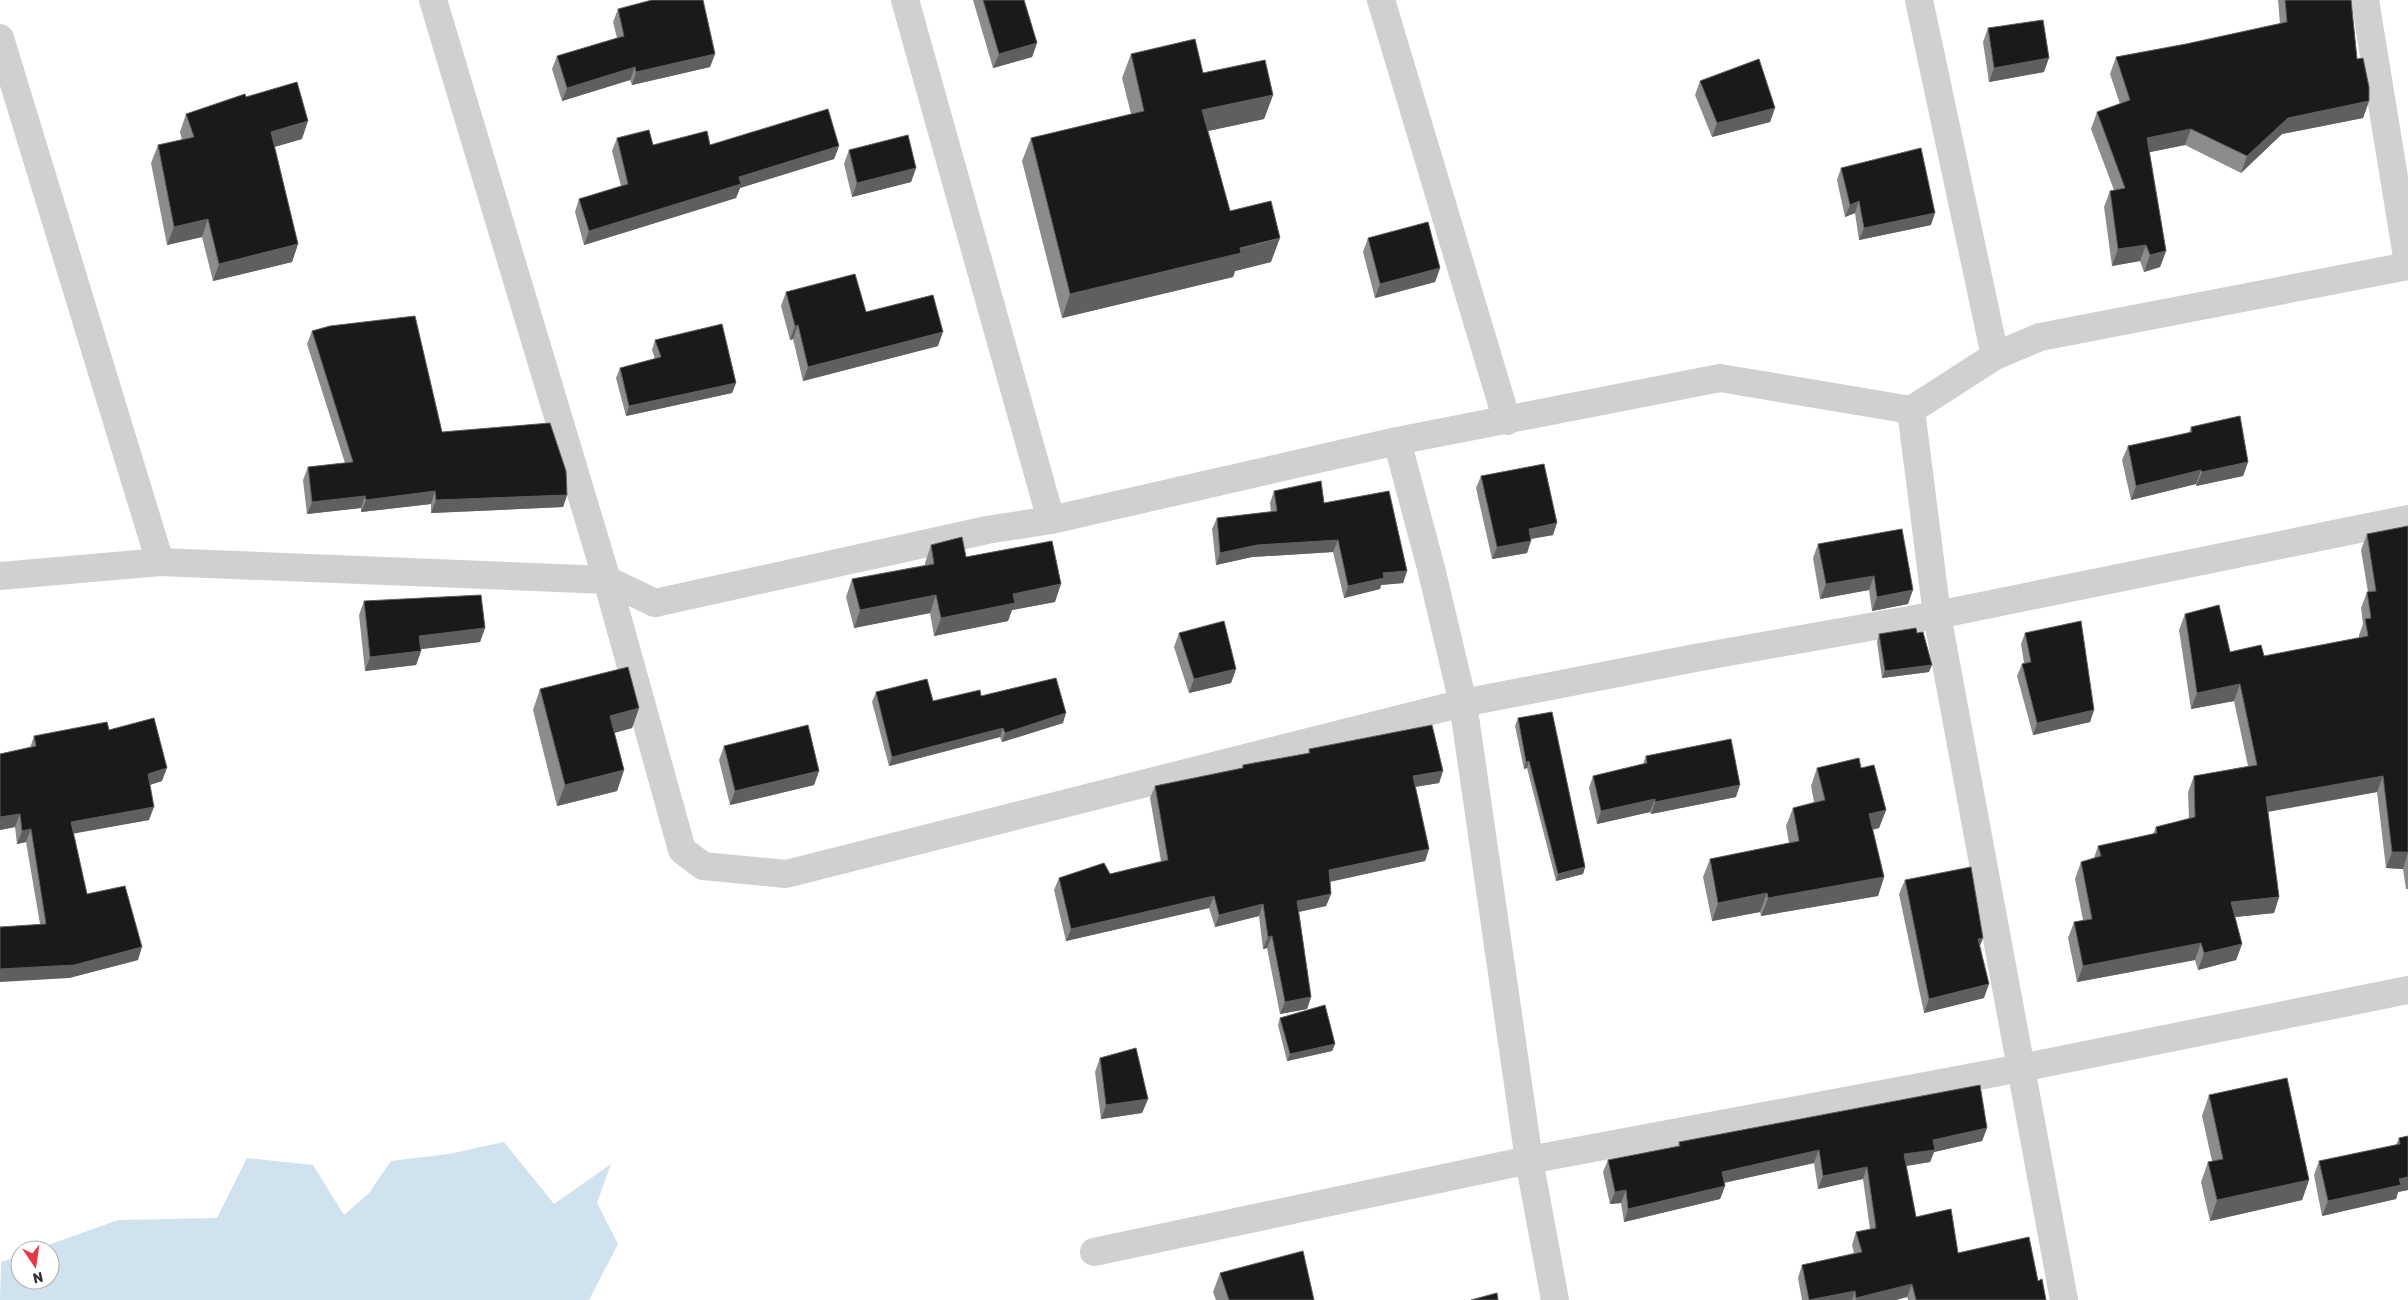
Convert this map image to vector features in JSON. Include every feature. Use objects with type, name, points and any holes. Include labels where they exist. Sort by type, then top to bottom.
[{"type":"street","points":[[433,0],[607,580],[682,850],[704,866],[786,874],[1463,704],[1695,658],[1937,615],[2408,520]]},
{"type":"street","points":[[905,0],[1051,520]]},
{"type":"street","points":[[1381,0],[1507,421]]},
{"type":"street","points":[[1919,0],[1995,356]]},
{"type":"street","points":[[0,576],[160,562],[607,580],[655,603],[987,530],[1051,520],[1397,441],[1720,378],[1911,410],[1995,356],[2040,336],[2408,265],[2365,0]]},
{"type":"street","points":[[0,38],[160,562]]},
{"type":"street","points":[[1911,410],[1937,615],[2064,1300]]},
{"type":"street","points":[[1397,441],[1431,568],[1463,704],[1529,1160],[1555,1300]]},
{"type":"street","points":[[1094,1252],[1529,1160],[2021,1068],[2408,990]]},
{"type":"water","points":[[504,1142],[554,1204],[611,1164],[597,1203],[618,1244],[589,1300],[0,1300],[1,1262],[10,1259],[10,1290],[60,1290],[60,1241],[118,1220],[217,1218],[247,1158],[313,1165],[344,1215],[369,1193],[391,1161],[449,1154]]},
{"type":"building","points":[[652,0],[703,0],[715,54],[636,72],[635,67],[567,88],[557,56],[624,36],[618,9]]},
{"type":"building","points":[[983,0],[1024,0],[1037,43],[999,54]]},
{"type":"building","points":[[2285,0],[2351,0],[2357,59],[2363,58],[2369,87],[2369,101],[2288,118],[2247,156],[2191,129],[2147,138],[2166,251],[2150,255],[2146,245],[2118,249],[2110,191],[2125,188],[2097,112],[2130,100],[2116,57],[2287,22]]},
{"type":"building","points":[[2043,20],[2049,58],[1994,68],[1988,28]]},
{"type":"building","points":[[1195,39],[1203,73],[1265,60],[1273,95],[1202,110],[1230,211],[1271,201],[1280,238],[1240,248],[1241,253],[1070,294],[1031,138],[1144,111],[1131,54]]},
{"type":"building","points":[[1759,59],[1775,108],[1717,123],[1700,81]]},
{"type":"building","points":[[297,82],[308,121],[271,132],[298,244],[219,264],[208,219],[174,227],[158,145],[194,137],[186,114],[245,94],[246,97]]},
{"type":"building","points":[[828,109],[839,146],[739,177],[741,184],[589,231],[579,199],[628,184],[617,138],[649,130],[653,145],[707,131],[710,145]]},
{"type":"building","points":[[908,135],[916,168],[857,183],[849,150]]},
{"type":"building","points":[[1921,148],[1935,213],[1864,228],[1859,201],[1850,205],[1841,168]]},
{"type":"building","points":[[1428,222],[1440,268],[1380,284],[1368,238]]},
{"type":"building","points":[[855,274],[866,312],[933,295],[943,332],[808,367],[798,325],[795,326],[786,292]]},
{"type":"building","points":[[415,316],[442,432],[550,423],[566,471],[567,495],[436,500],[435,491],[366,500],[365,496],[312,502],[308,467],[353,462],[312,331],[330,326]]},
{"type":"building","points":[[722,324],[736,383],[629,406],[620,368],[661,357],[655,340]]},
{"type":"building","points":[[2240,416],[2248,462],[2202,472],[2201,470],[2136,486],[2128,446],[2192,432],[2191,427]]},
{"type":"building","points":[[1544,464],[1557,523],[1529,529],[1531,541],[1497,547],[1481,476]]},
{"type":"building","points":[[1321,481],[1324,503],[1389,491],[1407,571],[1383,573],[1384,578],[1348,586],[1338,540],[1257,545],[1220,553],[1217,518],[1277,511],[1274,491]]},
{"type":"building","points":[[2408,526],[2408,852],[2392,852],[2383,776],[2266,797],[2279,897],[2231,902],[2242,944],[2204,953],[2201,943],[2083,966],[2074,922],[2092,919],[2081,862],[2101,856],[2098,846],[2157,833],[2156,827],[2195,817],[2194,776],[2257,765],[2240,684],[2197,693],[2185,614],[2219,605],[2230,652],[2261,645],[2264,656],[2368,636],[2365,619],[2371,618],[2367,592],[2376,591],[2367,534]]},
{"type":"building","points":[[1902,529],[1913,590],[1877,597],[1874,576],[1826,584],[1818,544]]},
{"type":"building","points":[[962,537],[966,557],[1052,541],[1061,584],[1013,594],[1015,603],[941,618],[936,595],[860,610],[852,579],[934,564],[931,545]]},
{"type":"building","points":[[481,595],[485,628],[419,636],[421,651],[370,657],[364,601]]},
{"type":"building","points":[[1224,621],[1236,669],[1194,679],[1179,633]]},
{"type":"building","points":[[2081,621],[2094,710],[2037,723],[2022,664],[2031,662],[2025,633]]},
{"type":"building","points":[[1916,628],[1917,633],[1923,632],[1932,665],[1885,671],[1879,634]]},
{"type":"building","points":[[628,667],[639,708],[610,716],[624,770],[565,785],[540,689]]},
{"type":"building","points":[[1056,678],[1066,713],[1005,733],[1003,728],[892,757],[876,692],[927,679],[933,701],[980,690],[981,696]]},
{"type":"building","points":[[1552,712],[1585,867],[1558,874],[1529,761],[1526,762],[1518,718]]},
{"type":"building","points":[[154,718],[167,768],[148,774],[154,807],[71,822],[87,894],[125,886],[142,947],[74,965],[0,969],[0,927],[46,924],[31,829],[22,831],[20,814],[0,817],[0,754],[36,746],[34,736],[107,722],[109,730]]},
{"type":"building","points":[[808,725],[819,771],[735,791],[724,746]]},
{"type":"building","points":[[1432,725],[1443,771],[1413,776],[1429,849],[1329,870],[1331,894],[1297,901],[1311,997],[1285,1002],[1272,936],[1268,937],[1263,904],[1219,915],[1214,896],[1071,929],[1059,878],[1104,863],[1110,874],[1168,860],[1155,786],[1243,768],[1243,765],[1310,753],[1309,749]]},
{"type":"building","points":[[1731,739],[1740,785],[1655,802],[1655,799],[1601,811],[1593,776],[1647,763],[1646,756]]},
{"type":"building","points":[[1859,758],[1861,768],[1874,765],[1886,810],[1869,814],[1884,877],[1768,898],[1767,893],[1718,903],[1710,859],[1799,841],[1793,808],[1825,800],[1817,768]]},
{"type":"building","points":[[1971,867],[1983,938],[1978,939],[1989,984],[1929,999],[1905,880]]},
{"type":"building","points":[[1325,1005],[1335,1044],[1290,1054],[1280,1018]]},
{"type":"building","points":[[1136,1048],[1148,1099],[1106,1105],[1100,1058]]},
{"type":"building","points":[[2287,1078],[2309,1180],[2217,1200],[2208,1162],[2223,1159],[2209,1095]]},
{"type":"building","points":[[1980,1085],[1987,1128],[1933,1140],[1935,1150],[1904,1154],[1916,1217],[1951,1209],[1958,1253],[2029,1237],[2038,1281],[2042,1279],[2046,1300],[1916,1300],[1912,1284],[1856,1298],[1855,1291],[1809,1300],[1802,1265],[1862,1252],[1856,1232],[1876,1228],[1867,1167],[1823,1176],[1819,1150],[1722,1172],[1725,1186],[1628,1209],[1626,1190],[1615,1192],[1608,1160],[1680,1146],[1679,1142]]},
{"type":"building","points":[[2408,1136],[2408,1177],[2399,1179],[2401,1185],[2328,1201],[2319,1161],[2400,1144],[2399,1138]]},
{"type":"building","points":[[1303,1251],[1314,1300],[1229,1300],[1220,1273]]},
{"type":"building","points":[[1497,1293],[1498,1300],[1471,1300]]}]
